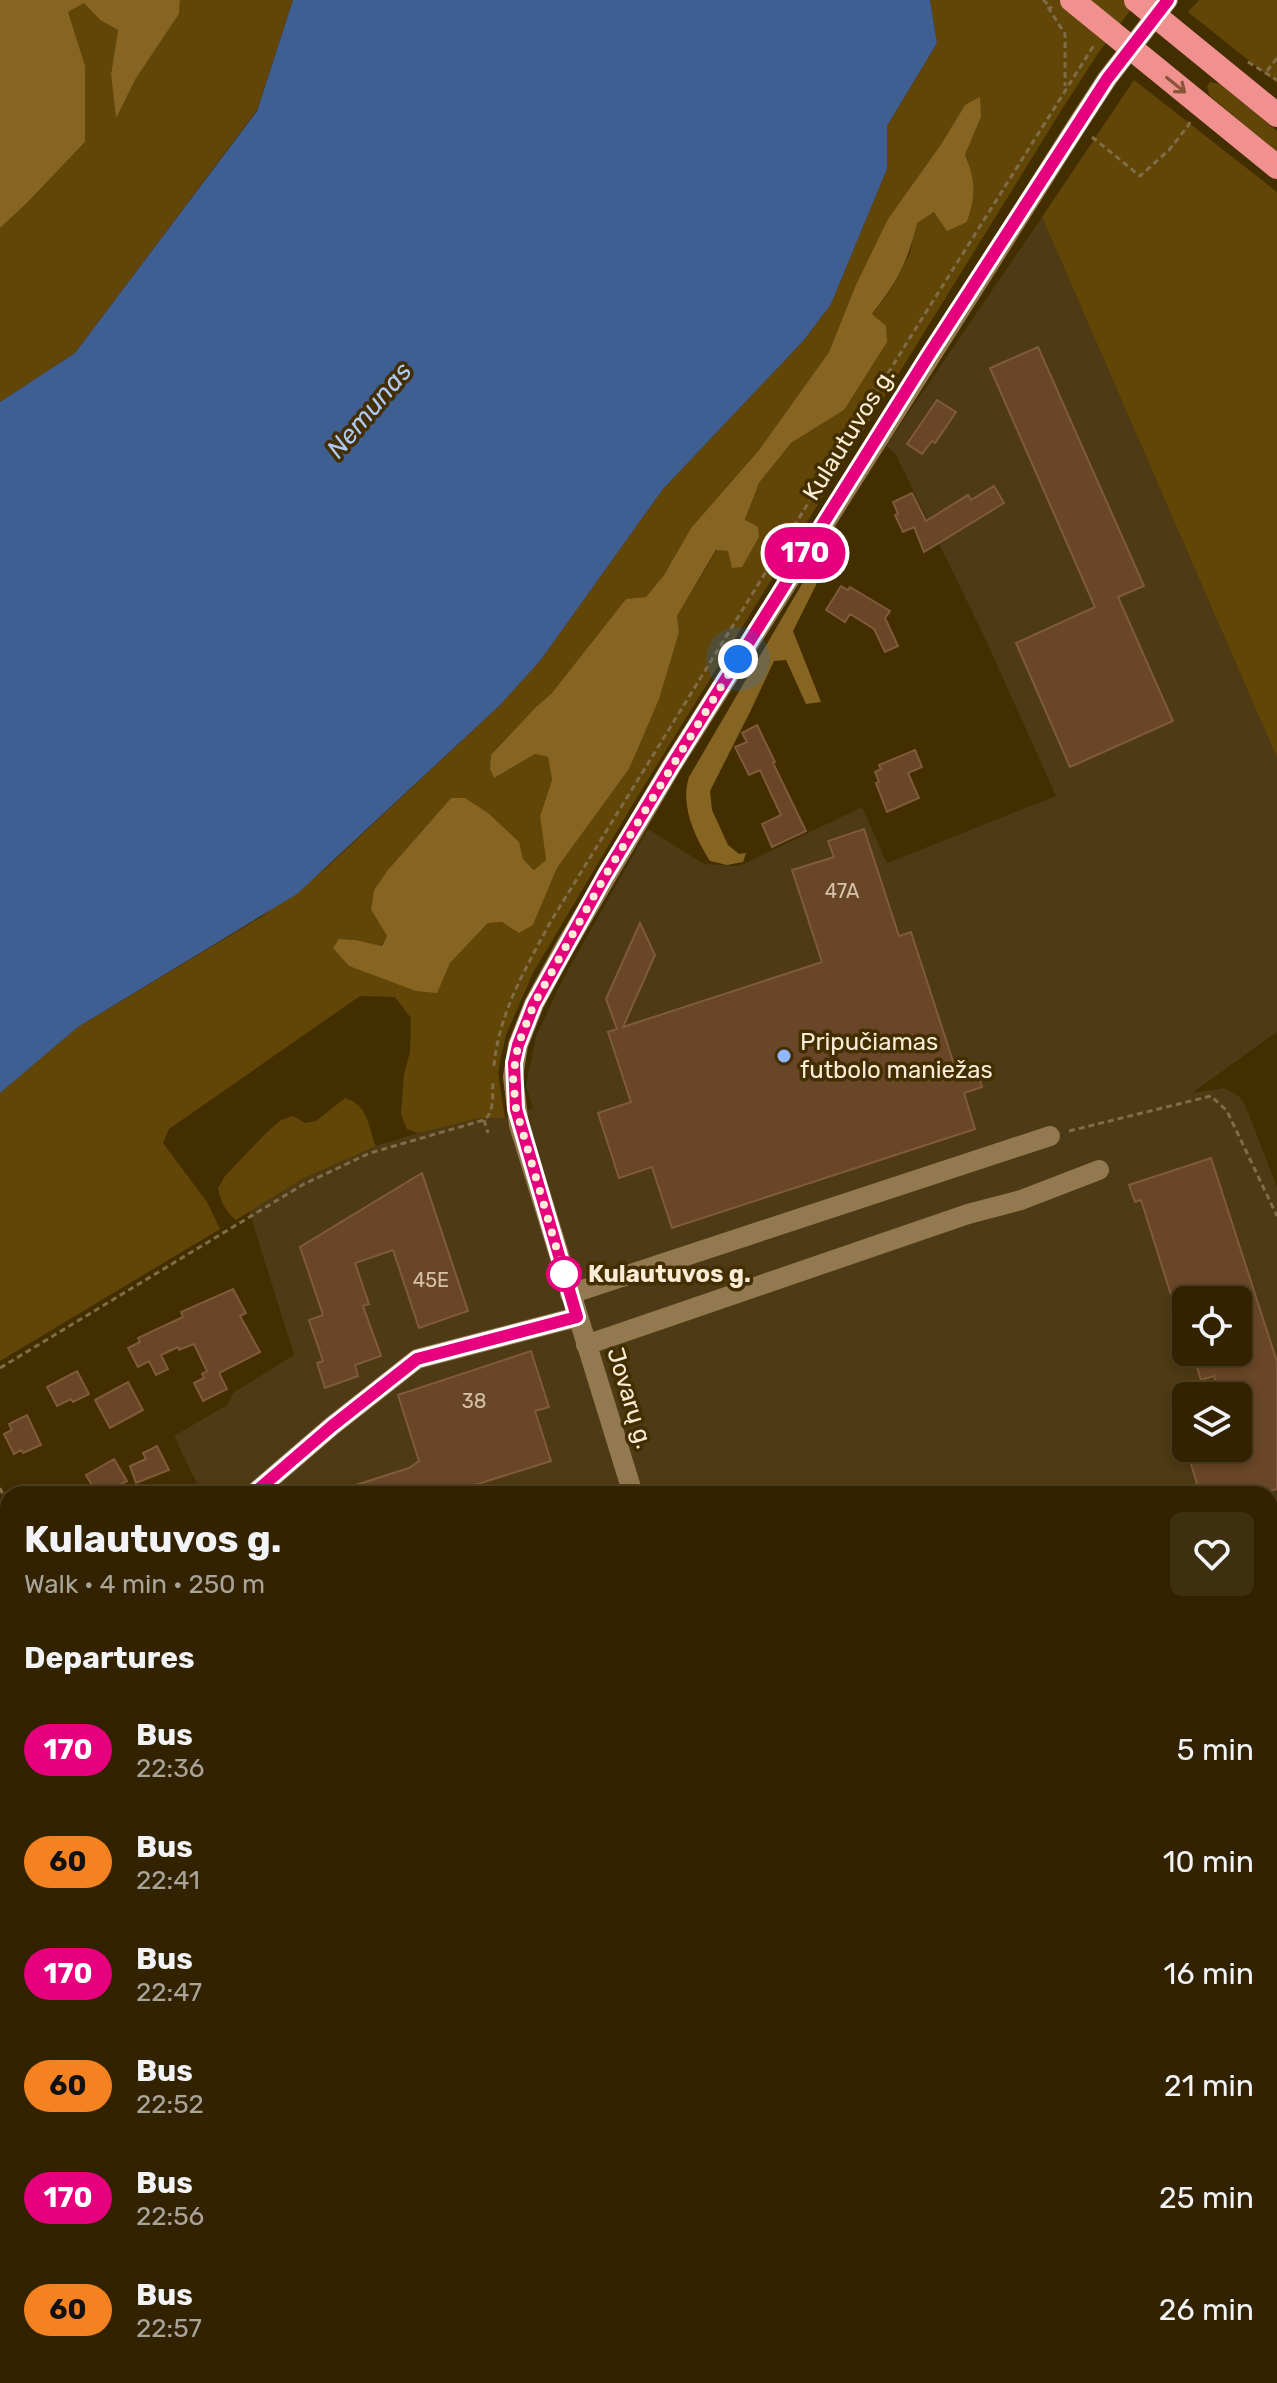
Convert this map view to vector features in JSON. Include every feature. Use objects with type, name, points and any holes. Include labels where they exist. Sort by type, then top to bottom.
[{"type":"highway","points":[[1072,0],[1195,116],[1277,167]]},
{"type":"highway","points":[[1136,0],[1234,66],[1277,115]]},
{"type":"street","name":"Kulautuvos g.","points":[[577,1317],[516,1109],[514,1063],[534,1004],[605,876],[672,765],[928,356],[1107,79],[1168,0]]},
{"type":"street","points":[[570,1294],[1050,1136]]},
{"type":"street","points":[[586,1345],[968,1214],[1021,1200],[1099,1170]]},
{"type":"street","points":[[262,1486],[417,1359],[577,1317]]},
{"type":"street","name":"Jovarų g.","points":[[577,1317],[630,1486]]},
{"type":"path","points":[[1044,0],[1065,34],[1065,88]]},
{"type":"path","points":[[0,1368],[304,1184],[370,1153],[489,1116],[500,1024],[516,986],[551,921],[1065,88],[1098,40]]},
{"type":"path","points":[[1234,66],[1277,80]]},
{"type":"path","points":[[1094,139],[1140,176],[1169,150],[1195,116]]},
{"type":"path","points":[[1050,1136],[1211,1096],[1227,1111],[1277,1216]]},
{"type":"path","points":[[484,1120],[488,1133]]},
{"type":"shaded area","points":[[0,0],[180,0],[179,14],[135,80],[116,118],[111,74],[118,30],[100,20],[84,3],[68,12],[85,66],[85,142],[0,228]]},
{"type":"shaded area","points":[[180,0],[293,0],[257,110],[75,353],[0,402],[0,228],[85,142],[67,12],[84,3],[100,20],[118,30],[111,74],[116,116],[135,80],[179,14]]},
{"type":"shaded area","points":[[930,0],[1138,0],[1064,106],[636,799],[533,973],[506,1035],[501,1057],[498,1073],[505,1118],[480,1118],[418,1133],[407,1129],[401,1115],[404,1074],[410,1052],[411,1018],[395,997],[360,996],[169,1129],[163,1143],[207,1202],[220,1229],[0,1361],[0,1093],[78,1027],[261,917],[324,870],[500,705],[540,661],[663,489],[804,340],[831,304],[887,169],[887,126],[937,43]],"holes":[[[965,105],[981,117],[965,155],[974,188],[967,222],[934,212],[916,223],[910,253],[890,291],[872,315],[844,410],[791,443],[759,483],[745,521],[729,551],[717,550],[677,616],[679,632],[629,769],[557,868],[533,925],[519,932],[502,922],[488,923],[450,963],[355,940],[381,946],[387,936],[371,910],[374,890],[451,798],[535,870],[546,860],[540,816],[552,780],[548,757],[535,754],[494,778],[537,706],[551,694],[626,599],[646,597],[664,575],[691,528],[759,450],[829,352],[855,287]]]},
{"type":"shaded area","points":[[1199,0],[1277,0],[1277,83],[1188,12]]},
{"type":"shaded area","points":[[1134,80],[1277,192],[1277,758],[1042,217]]},
{"type":"shaded area","points":[[1210,82],[1220,84],[1277,131],[1277,152],[1210,96],[1207,87]]},
{"type":"shaded area","points":[[980,97],[981,117],[965,155],[974,188],[967,222],[947,231],[934,212],[917,223],[900,272],[872,314],[886,326],[887,342],[844,410],[791,443],[759,483],[745,520],[758,527],[759,537],[742,567],[732,568],[728,551],[716,550],[677,616],[679,632],[659,699],[629,769],[557,868],[533,925],[519,933],[502,922],[488,923],[450,963],[437,993],[416,991],[349,966],[333,948],[339,939],[382,946],[387,936],[371,910],[374,890],[451,798],[465,798],[488,813],[519,842],[523,859],[534,870],[546,860],[540,816],[552,780],[548,757],[535,754],[494,778],[490,769],[491,755],[551,694],[626,599],[646,597],[664,575],[691,528],[759,450],[829,352],[855,287],[888,219],[965,105]]},
{"type":"shaded area","points":[[1042,217],[1277,758],[1277,1032],[1192,1093],[1224,1088],[1239,1096],[1277,1187],[1277,1486],[198,1486],[174,1436],[227,1405],[233,1393],[294,1355],[249,1211],[302,1179],[376,1146],[480,1118],[505,1118],[533,1108],[526,1086],[536,1036],[564,977],[648,829],[704,864],[739,866],[862,807],[887,863],[1056,796],[984,636],[895,453],[886,446]]},
{"type":"shaded area","points":[[830,536],[837,543],[793,631],[821,702],[806,704],[786,660],[774,661],[710,791],[712,810],[728,845],[739,854],[746,853],[743,862],[727,865],[710,861],[687,809],[689,777]]},
{"type":"shaded area","points":[[345,1098],[363,1111],[376,1146],[302,1179],[236,1220],[232,1217],[224,1206],[218,1188],[225,1176],[281,1120],[293,1116],[305,1123],[316,1121]]},
{"type":"water","name":"Nemunas","points":[[293,0],[930,0],[937,43],[887,126],[887,169],[831,304],[804,340],[663,489],[540,661],[500,705],[297,894],[78,1027],[0,1093],[0,402],[75,353],[257,111]]},
{"type":"building","points":[[1038,347],[1144,586],[1118,597],[1173,721],[1070,767],[1016,643],[1095,607],[990,368]]},
{"type":"building","points":[[937,400],[956,412],[935,443],[932,441],[922,454],[907,444]]},
{"type":"building","points":[[994,486],[1004,503],[924,552],[914,527],[903,532],[895,515],[898,514],[893,502],[912,493],[926,521],[968,495],[971,500]]},
{"type":"building","points":[[841,586],[848,590],[850,587],[890,611],[885,618],[898,646],[885,652],[874,629],[850,614],[845,622],[826,610]]},
{"type":"building","points":[[757,725],[806,831],[772,847],[762,824],[781,815],[760,770],[749,775],[735,747],[747,742],[742,733]]},
{"type":"building","points":[[915,750],[922,767],[908,773],[919,798],[887,812],[875,772],[881,769],[879,765]]},
{"type":"building","name":"Pripučiamas futbolo maniežas","points":[[864,829],[899,936],[911,932],[959,1080],[978,1074],[982,1087],[964,1093],[975,1129],[672,1228],[652,1167],[619,1178],[598,1113],[631,1102],[608,1032],[617,1029],[606,999],[640,923],[655,955],[623,1027],[822,962],[792,870],[834,857],[828,841]]},
{"type":"building","points":[[1211,1158],[1277,1362],[1277,1486],[1198,1486],[1190,1462],[1252,1462],[1252,1382],[1216,1382],[1214,1376],[1201,1380],[1196,1366],[1252,1366],[1252,1286],[1172,1286],[1172,1298],[1141,1200],[1135,1202],[1129,1185]]},
{"type":"building","points":[[422,1173],[468,1311],[419,1328],[393,1250],[355,1263],[369,1304],[363,1306],[381,1356],[355,1365],[358,1376],[325,1388],[317,1363],[323,1361],[309,1320],[323,1315],[300,1247]]},
{"type":"building","points":[[233,1289],[246,1313],[240,1316],[260,1352],[219,1373],[227,1389],[203,1401],[194,1383],[204,1378],[202,1374],[207,1371],[194,1344],[161,1355],[168,1369],[156,1375],[149,1361],[138,1367],[128,1348],[140,1342],[138,1338],[183,1317],[181,1312]]},
{"type":"building","points":[[531,1351],[549,1407],[535,1411],[551,1461],[471,1486],[353,1486],[409,1468],[419,1461],[398,1395]]},
{"type":"building","points":[[77,1371],[89,1394],[57,1406],[47,1387]]},
{"type":"building","points":[[128,1382],[143,1410],[110,1428],[95,1400]]},
{"type":"building","points":[[27,1415],[41,1445],[14,1454],[4,1434],[12,1430],[9,1424]]},
{"type":"building","points":[[157,1446],[169,1470],[136,1483],[130,1466],[146,1459],[143,1453]]},
{"type":"building","points":[[114,1459],[127,1481],[118,1486],[92,1486],[86,1475]]},
{"type":"bus line","name":"170","points":[[262,1486],[417,1359],[577,1317],[516,1109],[514,1063],[534,1004],[605,876],[672,765],[928,356],[1107,79],[1168,0]]},
{"type":"place","name":"Pripučiamas futbolo maniežas","points":[[784,1056]]},
{"type":"place","name":"Kulautuvos g.","points":[[564,1274]]},
{"type":"route","points":[[564,1274],[519,1125],[513,1077],[518,1045],[534,1004],[605,876],[738,659]]}]
